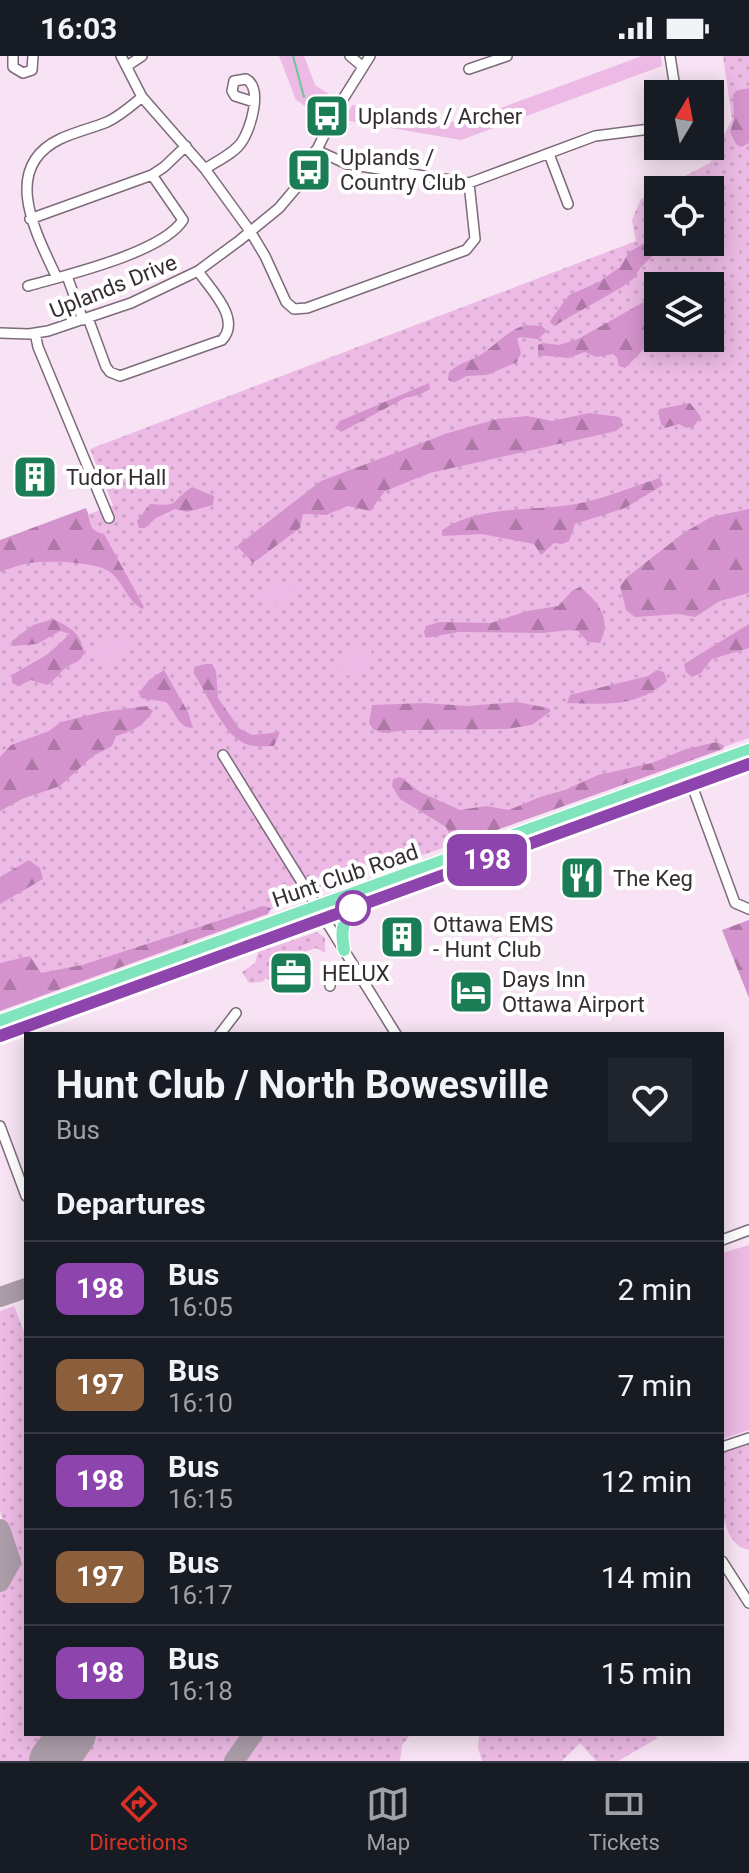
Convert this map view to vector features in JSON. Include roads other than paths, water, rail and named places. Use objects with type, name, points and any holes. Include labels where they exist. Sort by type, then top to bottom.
[{"type":"main road","name":"Hunt Club Road","points":[[0,1036],[321,912],[355,907],[690,779],[749,750]]},
{"type":"main road","name":"Hunt Club Road","points":[[0,1021],[321,912],[690,779],[749,764]]},
{"type":"main road","points":[[344,950],[343,923],[355,907]]},
{"type":"street","points":[[13,56],[13,67],[23,73],[32,70],[33,56]]},
{"type":"street","points":[[121,56],[142,97],[205,169],[250,231],[283,297],[294,309],[307,308],[466,250],[475,239],[469,183]]},
{"type":"street","points":[[127,66],[142,56]]},
{"type":"street","points":[[350,56],[362,66]]},
{"type":"street","name":"Uplands Drive","points":[[0,333],[35,333],[86,319],[154,293],[198,271],[279,208],[292,194],[370,56]]},
{"type":"street","points":[[670,56],[674,80]]},
{"type":"street","points":[[469,69],[502,57]]},
{"type":"street","points":[[142,97],[110,121],[61,138],[33,157],[25,191],[30,219],[86,319],[106,367],[120,376],[222,340],[228,333],[230,324],[225,311],[198,271]]},
{"type":"street","points":[[205,169],[242,141],[254,102]]},
{"type":"street","points":[[316,150],[347,164],[469,183],[595,136],[644,130]]},
{"type":"street","points":[[30,219],[152,175],[186,146]]},
{"type":"street","points":[[549,154],[568,204]]},
{"type":"street","points":[[28,286],[114,259],[178,227],[183,220],[152,175]]},
{"type":"street","points":[[35,333],[38,347],[109,518]]},
{"type":"street","points":[[223,755],[395,1032]]},
{"type":"street","points":[[690,779],[735,903],[749,909]]},
{"type":"street","points":[[329,972],[330,986]]},
{"type":"street","points":[[222,1032],[236,1013]]},
{"type":"street","points":[[0,1126],[24,1191]]},
{"type":"street","points":[[724,1239],[749,1230]]},
{"type":"street","points":[[724,1446],[749,1438]]},
{"type":"street","points":[[724,1564],[749,1603]]},
{"type":"waterway","points":[[293,56],[304,97]]},
{"type":"place","name":"Uplands / Archer","points":[[327,116]]},
{"type":"place","name":"Uplands / Country Club","points":[[309,170]]},
{"type":"place","name":"Tudor Hall","points":[[35,477]]},
{"type":"place","name":"The Keg","points":[[582,878]]},
{"type":"place","name":"Ottawa EMS - Hunt Club","points":[[402,937]]},
{"type":"place","name":"HELUX","points":[[291,973]]},
{"type":"place","name":"Days Inn Ottawa Airport","points":[[471,992]]}]
